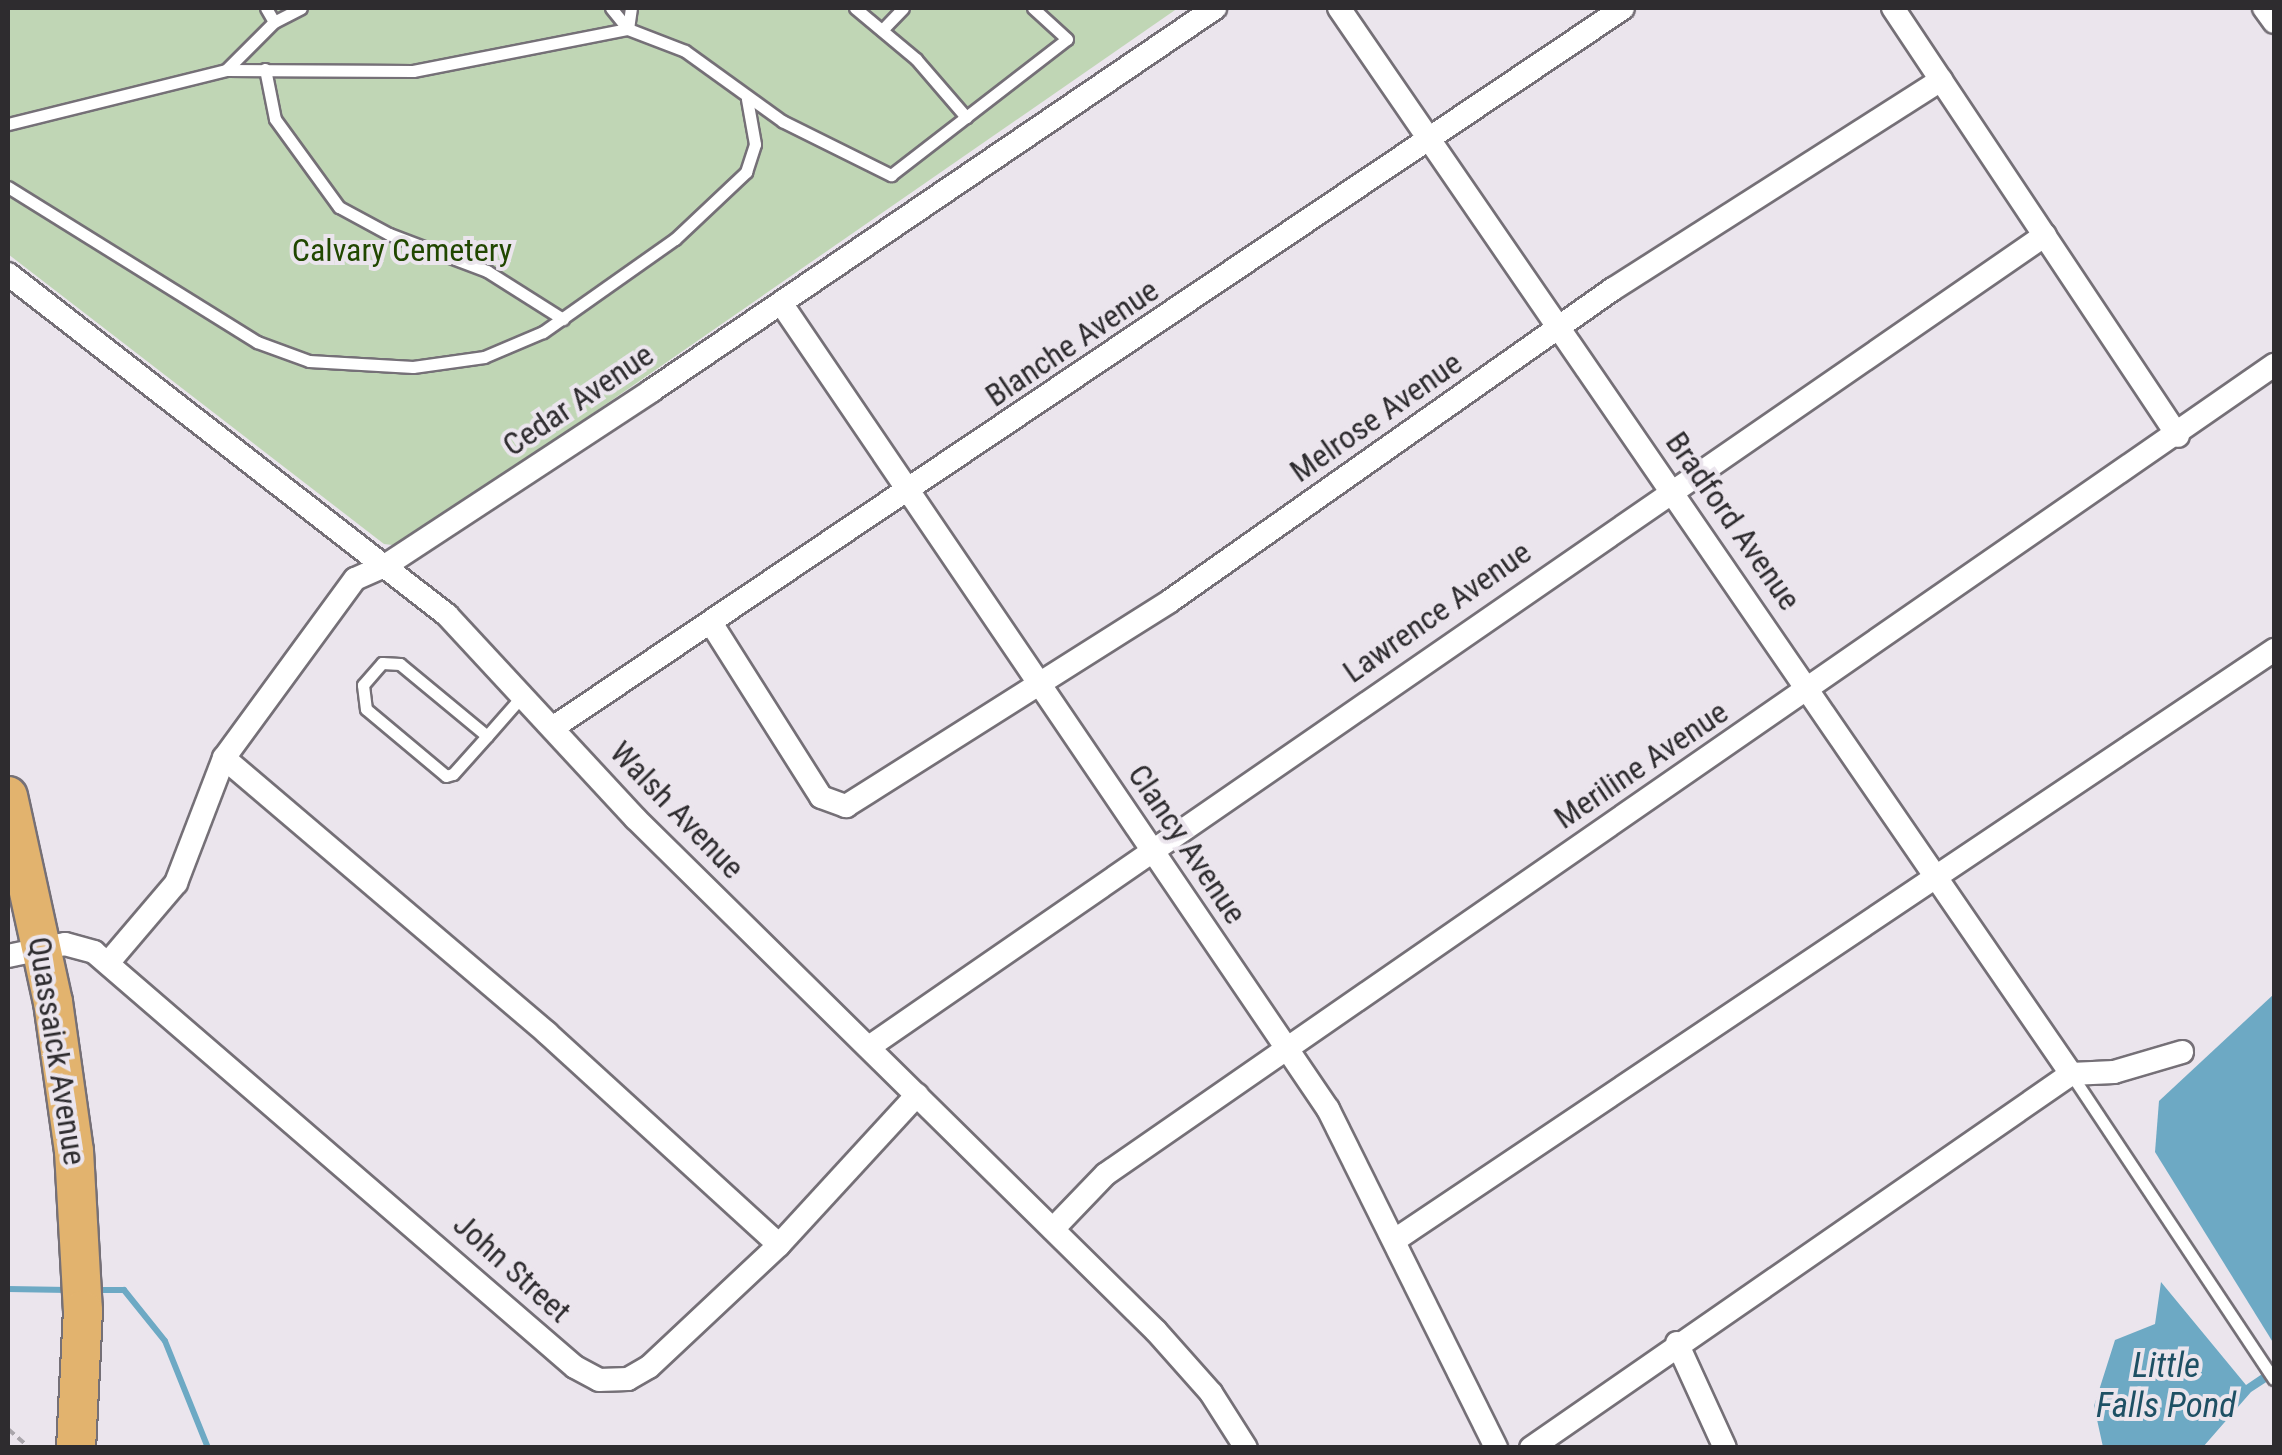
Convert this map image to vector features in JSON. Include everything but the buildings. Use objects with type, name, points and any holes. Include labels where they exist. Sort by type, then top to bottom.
[{"type":"highway","name":"Quassaick Avenue","points":[[8,796],[25,952],[63,1057],[82,1310],[76,1448]]},
{"type":"street","name":"Cedar Avenue","points":[[108,963],[176,882],[224,758],[355,579],[388,564],[781,303],[1214,8]]},
{"type":"street","name":"Bradford Avenue","points":[[1339,8],[2071,1074]]},
{"type":"street","name":"Blanche Avenue","points":[[554,728],[712,626],[1622,8]]},
{"type":"street","points":[[1893,8],[2178,436]]},
{"type":"street","points":[[2264,8],[2274,22]]},
{"type":"street","name":"Melrose Avenue","points":[[712,626],[820,797],[846,806],[1040,687],[1779,178],[1941,80]]},
{"type":"street","name":"Lawrence Avenue","points":[[869,1047],[2045,236]]},
{"type":"street","name":"Walsh Avenue","points":[[8,274],[388,564],[523,695],[648,831],[1178,1356],[1246,1448]]},
{"type":"street","name":"Clancy Avenue","points":[[781,303],[906,494],[1286,1048],[1360,1166],[1496,1448]]},
{"type":"street","name":"Meriline Avenue","points":[[1053,1229],[1106,1174],[2274,366]]},
{"type":"street","points":[[1395,1240],[1939,880],[2274,650]]},
{"type":"street","points":[[224,758],[547,1032],[780,1245]]},
{"type":"street","name":"John Street","points":[[25,952],[80,946],[108,963],[574,1367],[599,1380],[628,1379],[649,1366],[780,1245],[917,1095]]},
{"type":"street","points":[[1531,1448],[1677,1343],[2071,1074],[2114,1072],[2182,1052]]},
{"type":"street","points":[[1677,1343],[1725,1448]]},
{"type":"lane","points":[[266,8],[274,22]]},
{"type":"lane","points":[[226,70],[274,22],[301,8]]},
{"type":"lane","points":[[611,8],[628,30]]},
{"type":"lane","points":[[628,30],[632,8]]},
{"type":"lane","points":[[855,8],[882,30],[966,117]]},
{"type":"lane","points":[[882,30],[903,8]]},
{"type":"lane","points":[[8,124],[226,70],[412,71],[628,30],[686,51],[747,99],[891,175],[1067,38],[1033,8]]},
{"type":"lane","points":[[265,69],[275,119],[340,206],[389,234],[486,270],[563,318]]},
{"type":"lane","points":[[8,188],[122,254],[198,308],[308,362],[413,367],[484,357],[563,318],[675,239],[746,172],[755,144],[747,99]]},
{"type":"lane","points":[[487,736],[400,664],[382,663],[363,685],[366,709],[444,775],[452,774],[487,736],[523,695]]},
{"type":"lane","points":[[2071,1074],[2274,1379]]},
{"type":"path","points":[[8,1429],[30,1448]]},
{"type":"green space","name":"Calvary Cemetery","points":[[8,8],[1178,8],[401,546],[384,544],[8,254]]},
{"type":"water","name":"Little Falls Pond","points":[[2274,994],[2274,1344],[2155,1152],[2159,1101]]},
{"type":"water","name":"Little Falls Pond","points":[[2161,1282],[2246,1385],[2274,1366],[2274,1377],[2251,1392],[2203,1447],[2103,1447],[2094,1406],[2115,1340],[2155,1324]]},
{"type":"waterway","points":[[8,1289],[68,1290]]},
{"type":"waterway","points":[[95,1290],[124,1290],[165,1341],[208,1448]]}]
